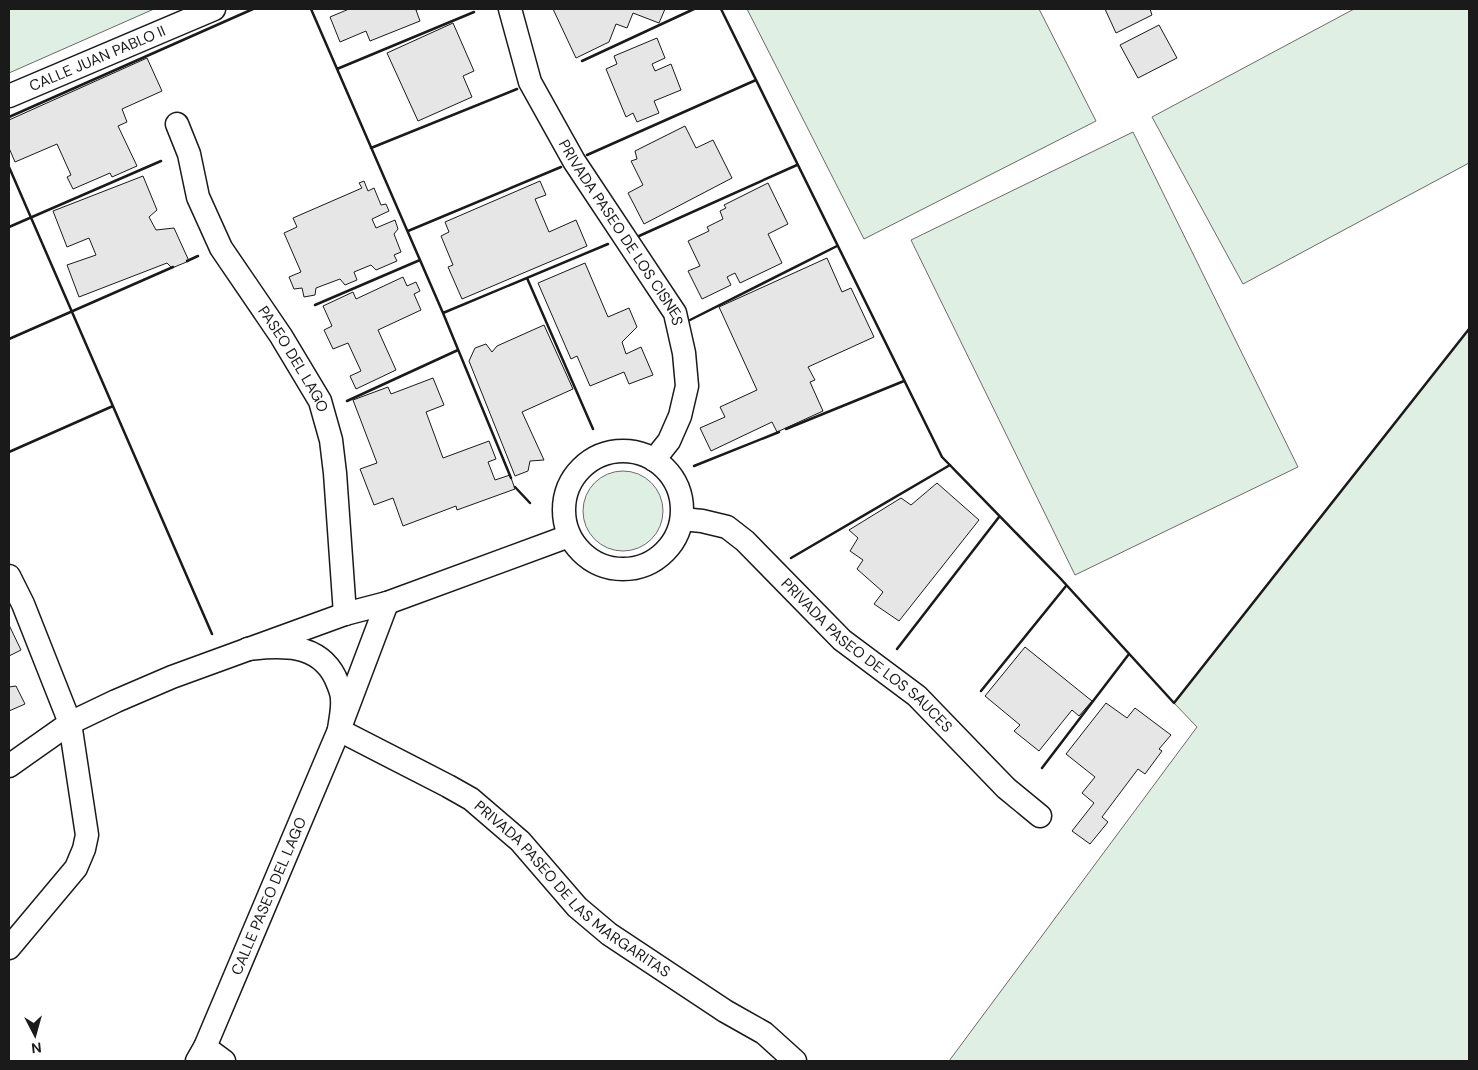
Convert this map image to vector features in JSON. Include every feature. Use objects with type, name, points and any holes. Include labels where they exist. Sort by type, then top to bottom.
[{"type":"street","name":"CALLE JUAN PABLO II","points":[[9,96],[214,9]]},
{"type":"street","name":"PRIVADA PASEO DE LOS CISNES","points":[[510,9],[530,82],[574,162],[675,313],[684,354],[687,386],[680,416],[669,441],[654,460]]},
{"type":"street","name":"PASEO DEL LAGO","points":[[177,124],[188,154],[198,197],[221,248],[281,336],[320,401],[331,440],[335,473],[345,614]]},
{"type":"street","points":[[612,452],[634,452],[654,460],[671,475],[680,495],[682,519],[673,543],[655,560],[632,569],[606,568],[584,556],[569,536],[563,515],[565,494],[576,474],[592,459],[612,452]]},
{"type":"street","name":"PRIVADA PASEO DE LOS SAUCES","points":[[682,519],[702,521],[727,527],[745,541],[842,640],[917,696],[1006,788],[1040,816]]},
{"type":"street","name":"CALLE PASEO DEL LAGO","points":[[9,766],[70,723],[172,677],[345,614],[387,603],[569,536]]},
{"type":"street","points":[[9,576],[23,604],[70,723],[87,835],[84,849],[76,868],[9,948]]},
{"type":"street","name":"CALLE PASEO DEL LAGO","points":[[201,1054],[339,730],[387,603]]},
{"type":"street","name":"CALLE PASEO DEL LAGO","points":[[248,649],[274,646],[299,648],[319,657],[331,670],[342,698],[339,730]]},
{"type":"street","name":"PRIVADA PASEO DE LAS MARGARITAS","points":[[339,730],[471,799],[520,841],[577,907],[609,934],[725,1011],[764,1033],[795,1061]]},
{"type":"street","points":[[201,1054],[224,1061]]},
{"type":"green space","points":[[9,9],[154,9],[9,73]]},
{"type":"green space","points":[[747,9],[1039,9],[1096,121],[864,239]]},
{"type":"green space","points":[[1354,9],[1469,9],[1469,163],[1243,284],[1152,117]]},
{"type":"green space","points":[[1133,132],[1298,467],[1075,575],[911,240]]},
{"type":"green space","points":[[1469,329],[1469,1061],[949,1061],[1197,727],[1174,703]]},
{"type":"green space","points":[[623,471],[638,474],[651,483],[660,496],[663,511],[660,526],[651,539],[638,548],[623,551],[608,548],[595,539],[586,526],[583,511],[586,496],[595,483],[608,474]]},
{"type":"building","points":[[349,9],[420,9],[416,10],[420,21],[370,41],[366,31],[340,42],[330,17]]},
{"type":"building","points":[[553,9],[665,9],[659,23],[633,13],[627,28],[616,24],[609,42],[576,58]]},
{"type":"building","points":[[1105,9],[1150,9],[1152,15],[1116,33]]},
{"type":"building","points":[[453,23],[474,71],[463,76],[472,97],[418,121],[387,53]]},
{"type":"building","points":[[1159,25],[1177,58],[1138,78],[1120,45]]},
{"type":"building","points":[[657,38],[665,58],[652,64],[655,71],[671,64],[681,90],[654,101],[659,113],[637,122],[633,113],[626,117],[606,69],[617,64],[614,56]]},
{"type":"building","points":[[147,58],[162,91],[122,109],[127,122],[118,126],[137,166],[112,177],[110,173],[73,189],[67,177],[71,175],[57,144],[15,162],[9,148],[9,120]]},
{"type":"building","points":[[685,126],[696,148],[713,140],[732,178],[644,224],[628,193],[643,185],[631,161],[637,159],[635,151]]},
{"type":"building","points":[[143,176],[157,210],[149,217],[156,230],[174,228],[189,261],[172,268],[167,263],[79,297],[67,265],[96,255],[89,238],[67,247],[53,211]]},
{"type":"building","points":[[364,181],[368,191],[374,188],[381,205],[386,204],[389,211],[372,219],[376,228],[395,220],[398,229],[394,234],[401,252],[394,255],[397,261],[376,270],[371,265],[354,272],[357,280],[345,285],[340,279],[316,288],[315,295],[304,297],[302,288],[294,289],[289,277],[301,272],[284,233],[297,227],[293,218],[362,188],[359,183]]},
{"type":"building","points":[[540,181],[546,195],[535,199],[549,232],[576,220],[587,246],[462,299],[448,267],[453,265],[441,236],[449,232],[445,222]]},
{"type":"building","points":[[768,183],[788,224],[768,234],[782,263],[740,283],[735,273],[727,277],[731,285],[702,299],[688,271],[700,266],[688,241],[709,231],[707,227],[723,219],[720,211],[726,208],[724,205]]},
{"type":"building","points":[[827,258],[842,292],[851,288],[874,337],[808,367],[815,380],[810,382],[823,411],[777,432],[772,422],[711,451],[700,428],[725,417],[720,407],[757,390],[719,307]]},
{"type":"building","points":[[585,263],[608,317],[629,308],[637,327],[622,342],[626,354],[641,347],[653,375],[629,384],[624,372],[590,386],[577,356],[571,359],[538,283]]},
{"type":"building","points":[[403,277],[407,286],[416,282],[420,291],[414,294],[421,310],[378,330],[396,370],[356,389],[350,376],[361,371],[348,343],[333,349],[324,330],[332,326],[323,306],[353,292],[356,299]]},
{"type":"building","points":[[544,325],[573,389],[522,412],[544,460],[530,461],[528,471],[515,476],[469,361],[475,348],[486,344],[492,352],[497,346]]},
{"type":"building","points":[[433,378],[444,405],[426,412],[443,458],[489,441],[496,459],[488,462],[495,480],[510,475],[515,489],[457,510],[456,506],[403,526],[393,498],[374,505],[360,469],[377,463],[353,400],[388,387],[391,394]]},
{"type":"building","points":[[937,483],[979,520],[899,621],[874,604],[883,592],[857,569],[863,560],[850,551],[858,538],[849,530],[901,498],[911,505]]},
{"type":"building","points":[[9,625],[21,650],[9,656]]},
{"type":"building","points":[[1025,647],[1092,701],[1079,716],[1072,710],[1039,751],[1014,731],[1020,725],[985,696]]},
{"type":"building","points":[[16,686],[25,704],[9,711],[9,687]]},
{"type":"building","points":[[1106,703],[1127,718],[1135,708],[1171,735],[1159,749],[1162,751],[1145,774],[1138,769],[1102,817],[1108,822],[1090,844],[1072,831],[1094,803],[1082,793],[1095,777],[1066,754]]},
{"type":"wall","points":[[9,117],[253,9]]},
{"type":"wall","points":[[311,9],[443,313],[511,478]]},
{"type":"wall","points":[[582,61],[694,9]]},
{"type":"wall","points":[[721,9],[942,457],[1060,578],[1174,703],[1469,329]]},
{"type":"wall","points":[[337,69],[474,12]]},
{"type":"wall","points":[[587,155],[756,80]]},
{"type":"wall","points":[[371,148],[517,89]]},
{"type":"wall","points":[[9,227],[161,161]]},
{"type":"wall","points":[[639,236],[797,165]]},
{"type":"wall","points":[[9,167],[212,634]]},
{"type":"wall","points":[[408,231],[561,167]]},
{"type":"wall","points":[[443,313],[608,244]]},
{"type":"wall","points":[[690,320],[837,246]]},
{"type":"wall","points":[[187,261],[198,256]]},
{"type":"wall","points":[[315,305],[420,260]]},
{"type":"wall","points":[[9,339],[173,267]]},
{"type":"wall","points":[[527,278],[593,429]]},
{"type":"wall","points":[[347,401],[458,350]]},
{"type":"wall","points":[[786,429],[904,381]]},
{"type":"wall","points":[[9,452],[113,406]]},
{"type":"wall","points":[[694,466],[779,432]]},
{"type":"wall","points":[[791,558],[950,465]]},
{"type":"wall","points":[[515,487],[530,503]]},
{"type":"wall","points":[[897,649],[999,517]]},
{"type":"wall","points":[[981,691],[1066,586]]},
{"type":"wall","points":[[1042,768],[1129,654]]}]
